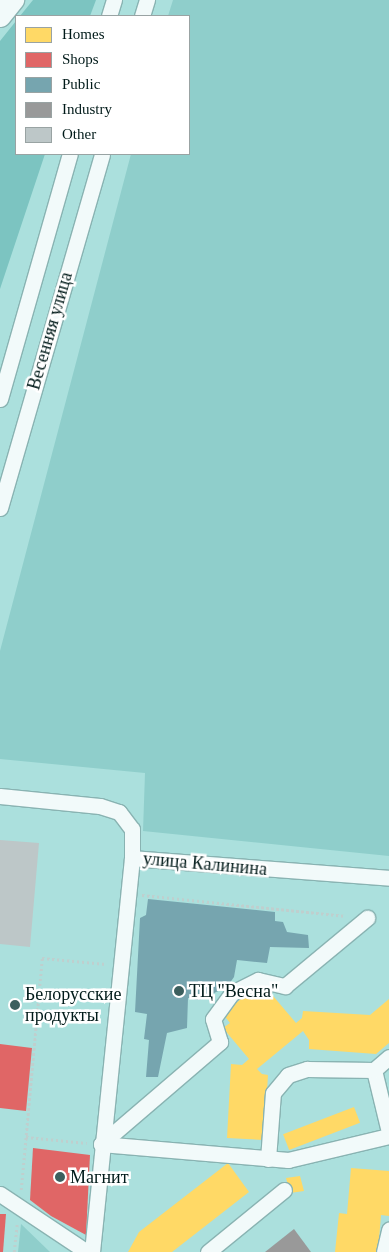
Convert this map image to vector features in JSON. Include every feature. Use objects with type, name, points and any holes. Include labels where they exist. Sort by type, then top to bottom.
[{"type":"highway","points":[[0,16],[13,0]]},
{"type":"street","points":[[109,15],[114,0]]},
{"type":"street","points":[[142,15],[147,0]]},
{"type":"street","name":"Весенняя улица","points":[[0,399],[5,366],[70,155]]},
{"type":"street","name":"Весенняя улица","points":[[0,508],[102,155]]},
{"type":"street","name":"улица Калинина","points":[[0,796],[100,806],[119,812],[132,829],[132,858],[389,878]]},
{"type":"street","points":[[92,1252],[101,1144],[132,858]]},
{"type":"street","points":[[101,1144],[220,1042],[213,1019],[232,993],[258,980],[285,986],[367,918]]},
{"type":"street","points":[[268,1159],[273,1093],[288,1075],[307,1069],[374,1070],[389,1057]]},
{"type":"street","points":[[101,1144],[288,1160],[389,1134],[374,1070]]},
{"type":"street","points":[[208,1252],[284,1190]]},
{"type":"street","points":[[0,1194],[87,1252]]},
{"type":"street","points":[[384,1252],[389,1230]]},
{"type":"path","points":[[136,895],[367,918]]},
{"type":"path","points":[[14,1252],[42,958],[120,965]]},
{"type":"path","points":[[26,1138],[101,1144]]},
{"type":"shaded area","points":[[33,0],[96,0],[90,15],[21,15]]},
{"type":"shaded area","points":[[173,0],[389,0],[389,856],[143,831],[145,773],[0,759],[0,651],[131,155],[190,155],[190,15],[168,15]]},
{"type":"shaded area","points":[[15,22],[15,155],[45,155],[0,289],[0,41]]},
{"type":"shaded area","points":[[21,1224],[50,1252],[18,1252]]},
{"type":"building: Homes","points":[[255,987],[263,995],[268,990],[296,1023],[302,1018],[303,1011],[370,1015],[389,999],[389,1043],[376,1054],[309,1049],[309,1040],[303,1031],[257,1069],[262,1074],[268,1075],[264,1140],[227,1138],[231,1064],[242,1065],[249,1059],[223,1028],[230,1023],[223,1014]]},
{"type":"building: Homes","points":[[354,1107],[360,1123],[289,1150],[283,1134]]},
{"type":"building: Homes","points":[[228,1163],[249,1192],[172,1252],[128,1252],[139,1232]]},
{"type":"building: Homes","points":[[351,1168],[389,1171],[389,1216],[381,1215],[378,1252],[335,1252],[339,1213],[347,1214]]},
{"type":"building: Homes","points":[[300,1176],[304,1191],[290,1193],[286,1178]]},
{"type":"building: Shops","points":[[0,1044],[32,1048],[26,1111],[0,1108]]},
{"type":"building: Shops","name":"Магнит","points":[[33,1148],[90,1155],[86,1235],[51,1216],[30,1200]]},
{"type":"building: Shops","points":[[0,1214],[6,1214],[3,1252],[0,1252]]},
{"type":"building: Public","name":"ТЦ \"Весна\"","points":[[148,899],[275,912],[275,921],[283,922],[287,932],[308,935],[309,948],[270,947],[267,963],[237,960],[234,977],[227,987],[199,1000],[188,998],[187,1028],[167,1033],[158,1077],[146,1077],[149,1040],[144,1039],[147,1014],[135,1012],[140,918],[146,915]]},
{"type":"building: Industry","points":[[294,1229],[311,1252],[265,1252]]},
{"type":"building: Other","points":[[0,840],[39,843],[30,947],[0,944]]},
{"type":"place","name":"ТЦ \"Весна\"","points":[[179,991]]},
{"type":"place","name":"Белорусские продукты","points":[[15,1005]]},
{"type":"place","name":"Магнит","points":[[60,1177]]}]
